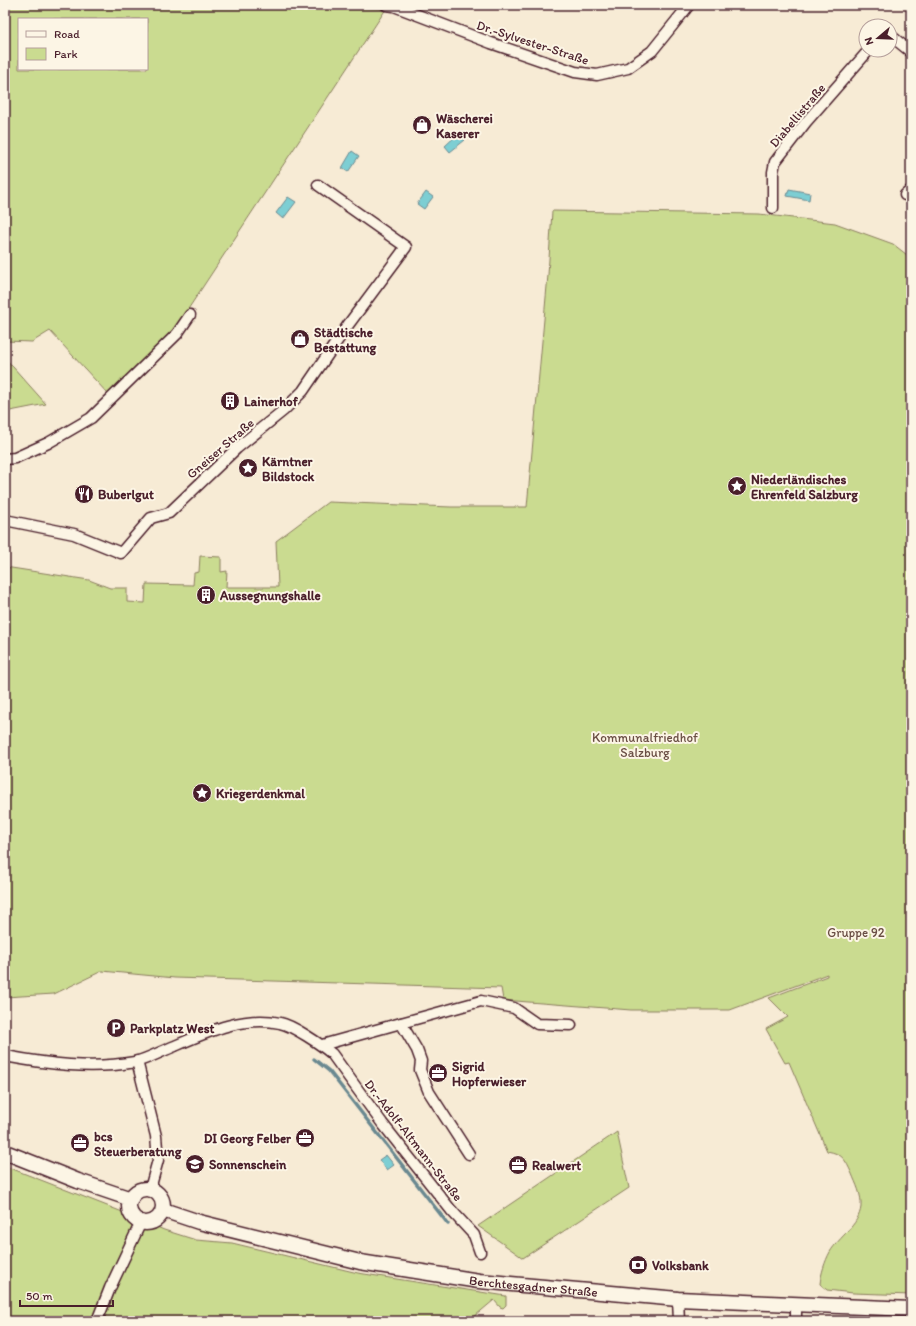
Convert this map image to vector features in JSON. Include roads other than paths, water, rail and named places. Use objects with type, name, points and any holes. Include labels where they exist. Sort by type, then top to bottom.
[{"type":"main road","points":[[5,1152],[78,1181],[131,1199]]},
{"type":"main road","points":[[150,1189],[160,1195],[164,1205],[163,1210],[161,1215],[152,1222],[141,1222],[136,1219],[130,1210],[131,1199],[139,1190],[150,1189]]},
{"type":"main road","name":"Berchtesgadner Straße","points":[[163,1210],[198,1222],[360,1262],[513,1285],[678,1299],[911,1309]]},
{"type":"street","name":"Dr.-Sylvester-Straße","points":[[392,5],[498,46],[576,72],[597,75],[628,68],[652,51],[689,5]]},
{"type":"street","points":[[898,41],[911,52]]},
{"type":"street","name":"Diabellistraße","points":[[773,208],[773,172],[775,162],[806,122],[862,58]]},
{"type":"street","name":"Gneiser Straße","points":[[5,520],[74,534],[121,553],[151,518],[169,512],[237,448],[284,410],[303,391],[348,325],[406,247],[318,185]]},
{"type":"street","points":[[5,459],[15,458],[48,443],[91,418],[177,334],[190,315]]},
{"type":"street","points":[[322,1045],[481,1001],[514,1008],[537,1024],[571,1025]]},
{"type":"street","name":"Dr.-Adolf-Altmann-Straße","points":[[5,1056],[58,1065],[102,1066],[137,1061],[227,1026],[251,1021],[281,1023],[322,1045],[332,1054],[382,1123],[451,1210],[474,1235],[480,1252]]},
{"type":"street","points":[[401,1023],[417,1050],[421,1060],[420,1070],[429,1092],[469,1154]]},
{"type":"street","points":[[137,1061],[156,1136],[158,1160],[150,1189]]},
{"type":"street","points":[[97,1321],[110,1288],[141,1222]]},
{"type":"street","points":[[678,1299],[679,1321]]},
{"type":"street","points":[[796,1305],[796,1321]]},
{"type":"water","points":[[459,133],[465,140],[450,152],[445,146]]},
{"type":"water","points":[[352,151],[359,156],[348,172],[342,168]]},
{"type":"water","points":[[789,189],[810,193],[809,200],[787,196]]},
{"type":"water","points":[[426,192],[433,197],[424,209],[417,204]]},
{"type":"water","points":[[288,197],[296,202],[283,219],[276,213]]},
{"type":"water","points":[[386,1155],[394,1165],[387,1170],[379,1160]]},
{"type":"waterway","points":[[314,1059],[329,1071],[448,1224]]},
{"type":"place","name":"Wäscherei Kaserer","points":[[422,125]]},
{"type":"place","name":"Städtische Bestattung","points":[[300,339]]},
{"type":"place","name":"Lainerhof","points":[[230,401]]},
{"type":"place","name":"Kärntner Bildstock","points":[[248,468]]},
{"type":"place","name":"Niederländisches Ehrenfeld Salzburg","points":[[737,486]]},
{"type":"place","name":"Buberlgut","points":[[84,494]]},
{"type":"place","name":"Aussegnungshalle","points":[[206,595]]},
{"type":"place","name":"Kriegerdenkmal","points":[[202,793]]},
{"type":"place","name":"Parkplatz West","points":[[116,1028]]},
{"type":"place","name":"Sigrid Hopferwieser","points":[[438,1073]]},
{"type":"place","name":"DI Georg Felber","points":[[305,1138]]},
{"type":"place","name":"bcs Steuerberatung","points":[[80,1143]]},
{"type":"place","name":"Sonnenschein","points":[[195,1164]]},
{"type":"place","name":"Realwert","points":[[518,1165]]},
{"type":"place","name":"Volksbank","points":[[638,1265]]},
{"type":"park label","name":"Kommunalfriedhof Salzburg","points":[[645,744]]},
{"type":"park label","name":"Gruppe 92","points":[[856,932]]}]
